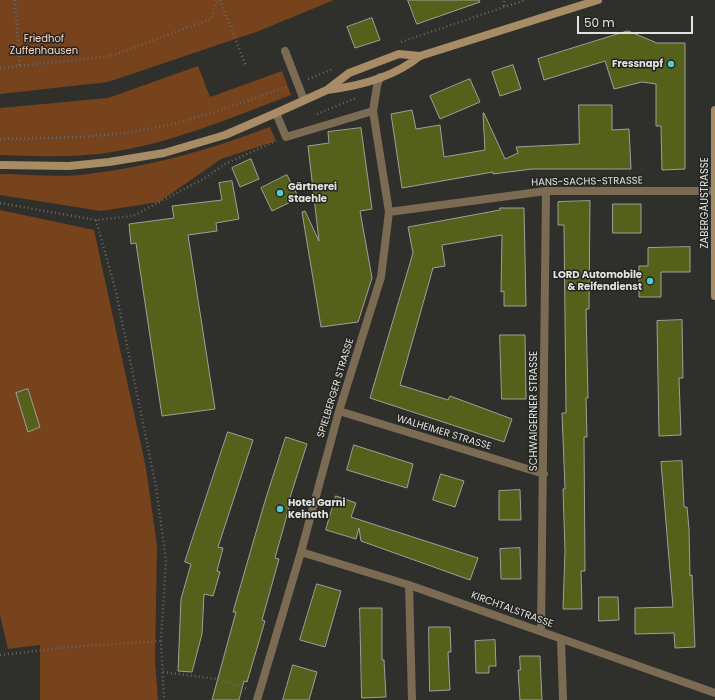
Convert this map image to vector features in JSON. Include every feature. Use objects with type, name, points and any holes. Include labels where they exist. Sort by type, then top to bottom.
[{"type":"main road","points":[[327,90],[354,87],[404,69],[420,56],[598,0]]},
{"type":"main road","points":[[0,165],[69,166],[109,162],[164,153],[226,135],[327,90],[349,73],[400,54],[420,56]]},
{"type":"main road","name":"ZABERGÄUSTRASSE","points":[[715,110],[715,296]]},
{"type":"street","points":[[285,52],[304,100]]},
{"type":"street","name":"SPIELBERGER STRASSE","points":[[258,696],[301,552],[339,411],[381,278],[389,212],[373,111],[375,95],[380,77]]},
{"type":"street","points":[[276,113],[286,137],[373,111]]},
{"type":"street","name":"HANS-SACHS-STRASSE","points":[[389,212],[546,191],[714,191]]},
{"type":"street","name":"SCHWAIGERNER STRASSE","points":[[541,630],[544,474],[546,191]]},
{"type":"street","name":"WALHEIMER STRASSE","points":[[339,411],[544,474]]},
{"type":"street","name":"KIRCHTALSTRASSE","points":[[301,552],[409,585],[541,630],[561,639],[715,693]]},
{"type":"street","points":[[409,585],[412,700]]},
{"type":"street","points":[[561,639],[563,700]]},
{"type":"path","points":[[15,0],[20,67]]},
{"type":"path","points":[[0,68],[20,67],[118,53],[211,19],[219,0]]},
{"type":"path","points":[[219,0],[246,66]]},
{"type":"path","points":[[504,0],[504,6]]},
{"type":"path","points":[[395,45],[525,0]]},
{"type":"path","points":[[0,139],[103,135],[158,127],[218,112],[338,67]]},
{"type":"path","points":[[310,117],[359,97],[375,95]]},
{"type":"path","points":[[0,203],[96,220],[133,216],[205,178],[225,164],[286,137]]},
{"type":"path","points":[[96,220],[116,292],[156,487],[166,560],[161,641],[164,700]]},
{"type":"path","points":[[0,654],[70,647],[161,641]]},
{"type":"path","points":[[163,672],[217,679],[258,696]]},
{"type":"green space","name":"Friedhof Zuffenhausen","points":[[0,0],[334,0],[259,31],[108,82],[0,94]]},
{"type":"green space","points":[[198,66],[210,97],[282,71],[291,95],[177,137],[130,149],[80,156],[0,155],[0,108],[108,98]]},
{"type":"green space","points":[[270,127],[276,141],[221,159],[159,202],[101,211],[0,195],[0,174],[67,176],[134,167],[203,150]]},
{"type":"green space","points":[[0,210],[94,230],[146,468],[157,546],[155,661],[158,700],[40,700],[40,645],[8,649],[0,615]]},
{"type":"building","points":[[408,0],[479,0],[480,2],[417,24]]},
{"type":"building","points":[[372,18],[380,40],[355,48],[347,27]]},
{"type":"building","points":[[628,31],[657,43],[685,43],[685,169],[662,170],[661,126],[656,126],[656,84],[642,82],[614,89],[605,61],[544,80],[538,59]]},
{"type":"building","points":[[513,65],[521,89],[500,96],[492,72]]},
{"type":"building","points":[[470,79],[480,102],[440,119],[430,96]]},
{"type":"building","points":[[579,105],[612,105],[612,130],[629,129],[631,169],[532,169],[493,174],[493,172],[402,188],[391,114],[412,110],[416,129],[440,125],[444,157],[485,150],[484,113],[505,159],[518,153],[516,147],[579,144]]},
{"type":"building","points":[[361,128],[372,209],[360,211],[372,278],[358,322],[321,327],[302,212],[305,211],[319,241],[308,146],[329,143],[328,132]]},
{"type":"building","points":[[251,159],[259,179],[240,187],[232,168]]},
{"type":"building","name":"Gärtnerei Staehle","points":[[287,175],[299,198],[272,211],[261,188]]},
{"type":"building","points":[[232,181],[239,219],[216,223],[217,231],[188,235],[215,409],[162,416],[136,243],[131,244],[129,224],[174,218],[172,206],[222,200],[219,183]]},
{"type":"building","points":[[590,201],[589,309],[586,309],[588,398],[586,398],[587,437],[584,437],[585,571],[581,571],[582,609],[563,609],[565,551],[563,489],[565,489],[562,413],[566,413],[564,225],[558,225],[558,202]]},
{"type":"building","points":[[613,204],[641,204],[641,233],[613,233]]},
{"type":"building","points":[[500,208],[524,208],[526,306],[504,306],[504,291],[501,292],[502,235],[442,245],[445,266],[433,268],[400,385],[448,400],[450,396],[512,419],[504,442],[370,398],[413,253],[408,227],[500,210]]},
{"type":"building","points":[[690,247],[690,272],[661,272],[661,297],[639,297],[639,266],[648,266],[648,248]]},
{"type":"building","points":[[682,320],[683,378],[679,378],[681,435],[659,436],[657,321]]},
{"type":"building","points":[[500,335],[525,335],[526,399],[502,399]]},
{"type":"building","points":[[28,389],[40,427],[28,432],[16,393]]},
{"type":"building","points":[[228,432],[253,440],[218,547],[223,548],[217,571],[220,572],[213,596],[204,594],[202,634],[192,672],[178,671],[181,599],[191,564],[185,562]]},
{"type":"building","points":[[286,437],[307,444],[287,507],[289,508],[275,558],[279,559],[262,620],[265,621],[247,682],[244,681],[239,700],[212,700],[236,612],[233,612],[265,501]]},
{"type":"building","points":[[354,445],[413,464],[407,488],[347,470]]},
{"type":"building","points":[[682,461],[684,507],[687,507],[689,529],[690,576],[692,575],[695,647],[675,648],[674,633],[635,634],[635,608],[673,607],[661,462]]},
{"type":"building","points":[[441,474],[464,481],[455,507],[433,500]]},
{"type":"building","points":[[520,490],[521,520],[499,520],[499,491]]},
{"type":"building","points":[[336,496],[356,503],[351,517],[478,558],[470,580],[361,541],[359,528],[356,539],[326,530]]},
{"type":"building","points":[[520,548],[521,579],[501,579],[500,549]]},
{"type":"building","points":[[317,584],[341,591],[325,647],[300,640]]},
{"type":"building","points":[[599,597],[618,597],[619,620],[599,621]]},
{"type":"building","points":[[360,608],[382,608],[382,660],[384,660],[386,697],[362,698]]},
{"type":"building","points":[[429,627],[450,627],[451,652],[448,652],[450,690],[430,691]]},
{"type":"building","points":[[495,640],[496,666],[489,666],[489,673],[476,673],[475,641]]},
{"type":"building","points":[[520,656],[540,656],[542,700],[520,700],[518,670],[520,670]]},
{"type":"building","points":[[293,665],[317,672],[309,700],[283,700]]},
{"type":"place","name":"Fressnapf","points":[[671,64]]},
{"type":"place","name":"Gärtnerei Staehle","points":[[280,193]]},
{"type":"place","name":"LORD Automobile & Reifendienst","points":[[650,281]]},
{"type":"place","name":"Hotel Garni Keinath","points":[[280,509]]}]
